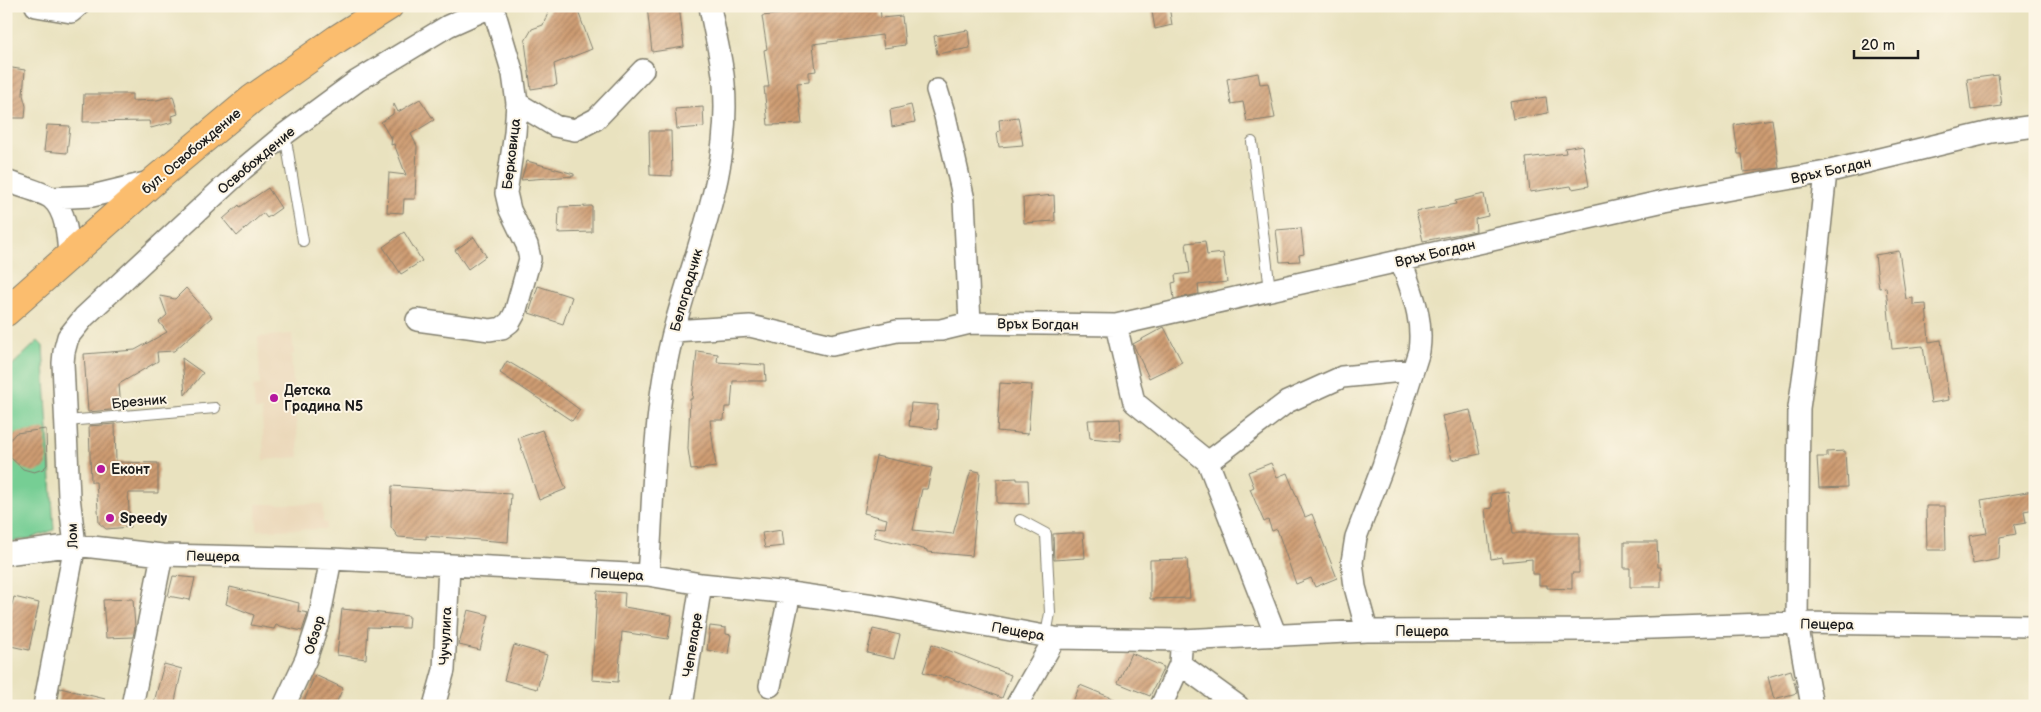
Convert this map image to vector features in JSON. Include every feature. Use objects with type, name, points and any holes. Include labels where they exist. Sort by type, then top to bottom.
[{"type":"main road","name":"бул. Освобождение","points":[[6,312],[155,180],[252,100],[336,38],[389,6]]},
{"type":"street","points":[[36,6],[71,12],[78,6]]},
{"type":"street","name":"Берковица","points":[[418,320],[490,330],[502,328],[510,322],[515,314],[530,260],[527,245],[510,210],[506,193],[515,133],[517,103],[513,74],[493,6]]},
{"type":"street","name":"Освобождение","points":[[63,363],[68,337],[84,317],[243,169],[285,134],[357,81],[448,26],[493,6]]},
{"type":"street","name":"Белоградчик","points":[[648,576],[659,418],[664,375],[674,331],[711,205],[719,170],[723,137],[724,84],[710,6]]},
{"type":"street","points":[[517,103],[555,126],[575,130],[596,119],[643,70]]},
{"type":"street","points":[[937,90],[945,116],[964,200],[970,323]]},
{"type":"street","name":"Връх Богдан","points":[[674,331],[750,326],[832,346],[897,331],[941,330],[970,323],[1116,325],[1664,201],[1826,172],[1991,132],[2035,126]]},
{"type":"street","points":[[1812,706],[1797,623],[1799,408],[1826,172]]},
{"type":"street","points":[[6,181],[51,198],[92,196],[155,180]]},
{"type":"street","points":[[51,198],[63,216],[68,231],[69,257]]},
{"type":"street","points":[[1367,631],[1355,587],[1352,562],[1356,537],[1383,466],[1419,350],[1422,334],[1418,311],[1400,260]]},
{"type":"street","points":[[1116,325],[1134,402],[1208,462],[1276,636]]},
{"type":"street","name":"Лом","points":[[44,706],[75,545],[69,497],[63,363]]},
{"type":"street","points":[[1208,462],[1287,402],[1342,377],[1412,370]]},
{"type":"street","name":"Пещера","points":[[6,554],[75,545],[162,555],[331,559],[648,576],[874,605],[1050,636],[1182,640],[1367,631],[1592,630],[1797,623],[2035,626]]},
{"type":"street","points":[[132,706],[162,555]]},
{"type":"street","name":"Обзор","points":[[284,706],[306,660],[319,620],[331,559]]},
{"type":"street","name":"Чучулига","points":[[434,706],[444,670],[449,565]]},
{"type":"street","name":"Чепеларе","points":[[682,706],[701,584]]},
{"type":"street","points":[[770,686],[790,593]]},
{"type":"street","points":[[1016,706],[1050,636]]},
{"type":"street","points":[[1161,706],[1180,664],[1182,640]]},
{"type":"street","points":[[1180,664],[1238,706]]},
{"type":"lane","points":[[285,134],[303,241]]},
{"type":"lane","points":[[1252,142],[1270,290]]},
{"type":"lane","name":"Брезник","points":[[66,421],[215,408]]},
{"type":"lane","points":[[1020,520],[1046,534],[1050,636]]},
{"type":"shaded area","name":"Детска Градина N5","points":[[292,334],[294,354],[291,355],[299,457],[264,460],[262,410],[255,410],[253,386],[260,385],[258,337]]},
{"type":"shaded area","points":[[256,504],[323,504],[323,522],[327,523],[326,529],[257,530]]},
{"type":"green space","points":[[38,341],[43,346],[54,530],[32,538],[6,543],[6,371]]},
{"type":"building","points":[[551,6],[576,6],[592,49],[554,64],[557,85],[531,89],[525,41],[532,29],[543,25]]},
{"type":"building","points":[[647,6],[679,6],[684,47],[652,52]]},
{"type":"building","points":[[788,6],[880,6],[881,18],[902,16],[905,45],[884,48],[882,35],[813,44],[816,71],[809,72],[809,82],[797,83],[802,124],[768,125],[764,87],[769,87],[764,50],[767,49],[762,16],[789,13]]},
{"type":"building","points":[[1151,6],[1169,6],[1172,25],[1155,29]]},
{"type":"building","points":[[968,30],[970,48],[937,54],[934,36]]},
{"type":"building","points":[[6,67],[25,70],[23,95],[26,106],[25,118],[6,118]]},
{"type":"building","points":[[1258,73],[1260,84],[1268,83],[1275,118],[1247,122],[1243,102],[1231,104],[1227,79]]},
{"type":"building","points":[[1998,75],[2002,106],[1971,110],[1967,79]]},
{"type":"building","points":[[84,94],[132,94],[132,101],[157,100],[173,96],[178,114],[172,116],[173,122],[151,128],[149,121],[83,122]]},
{"type":"building","points":[[1546,97],[1548,113],[1513,119],[1510,102]]},
{"type":"building","points":[[420,99],[434,120],[411,134],[417,146],[415,199],[404,199],[403,213],[387,212],[389,173],[406,175],[394,144],[391,145],[392,136],[390,137],[381,122],[393,114],[394,104],[398,112]]},
{"type":"building","points":[[911,105],[915,122],[892,127],[890,110]]},
{"type":"building","points":[[703,107],[704,127],[677,129],[675,109]]},
{"type":"building","points":[[1018,117],[1023,145],[999,147],[997,132],[1000,131],[999,120]]},
{"type":"building","points":[[1772,119],[1779,168],[1744,172],[1742,154],[1738,154],[1734,125]]},
{"type":"building","points":[[47,125],[70,126],[67,153],[44,151]]},
{"type":"building","points":[[649,131],[671,131],[672,176],[650,175]]},
{"type":"building","points":[[1582,145],[1589,186],[1572,189],[1571,186],[1530,192],[1526,158],[1566,153],[1565,148]]},
{"type":"building","points":[[527,161],[574,174],[574,176],[521,180]]},
{"type":"building","points":[[268,188],[281,208],[267,218],[263,213],[237,236],[223,219],[239,205],[240,207]]},
{"type":"building","points":[[1484,194],[1488,216],[1475,219],[1476,231],[1423,241],[1416,211],[1456,204],[1455,201]]},
{"type":"building","points":[[1054,195],[1055,221],[1024,223],[1023,198]]},
{"type":"building","points":[[592,206],[592,232],[558,233],[559,207]]},
{"type":"building","points":[[1301,228],[1304,254],[1299,255],[1300,261],[1280,262],[1276,230]]},
{"type":"building","points":[[404,232],[422,261],[401,274],[383,247]]},
{"type":"building","points":[[474,237],[486,256],[468,269],[455,250]]},
{"type":"building","points":[[1205,241],[1207,255],[1223,253],[1227,282],[1198,285],[1199,294],[1174,299],[1172,283],[1176,282],[1175,275],[1190,273],[1186,243]]},
{"type":"building","points":[[1899,251],[1906,299],[1913,298],[1913,305],[1926,304],[1929,342],[1941,340],[1949,400],[1931,403],[1923,346],[1892,349],[1886,287],[1879,288],[1875,255]]},
{"type":"building","points":[[538,286],[572,297],[563,324],[529,313]]},
{"type":"building","points":[[186,288],[212,317],[174,351],[157,352],[158,361],[119,384],[121,409],[88,412],[84,354],[135,350],[167,332],[159,322],[167,315],[160,296],[175,299]]},
{"type":"building","points":[[1164,327],[1182,362],[1149,378],[1133,344]]},
{"type":"building","points":[[697,351],[718,354],[717,362],[765,365],[766,381],[733,381],[731,407],[725,407],[724,420],[710,420],[716,467],[691,470],[688,449],[690,399],[692,399]]},
{"type":"building","points":[[182,358],[203,373],[185,395]]},
{"type":"building","points":[[507,361],[544,383],[580,410],[572,421],[500,373]]},
{"type":"building","points":[[1000,383],[1032,385],[1028,434],[997,431]]},
{"type":"building","points":[[911,403],[938,405],[937,429],[909,426]]},
{"type":"building","points":[[1470,410],[1480,454],[1452,460],[1442,416]]},
{"type":"building","points":[[1120,419],[1121,441],[1090,438],[1088,420]]},
{"type":"building","points":[[115,424],[116,462],[158,463],[158,493],[128,493],[130,527],[106,529],[99,523],[96,482],[91,482],[89,426]]},
{"type":"building","points":[[46,429],[47,465],[43,469],[34,472],[23,469],[11,458],[6,444],[16,433]]},
{"type":"building","points":[[542,430],[566,489],[539,500],[518,438]]},
{"type":"building","points":[[1845,451],[1847,487],[1819,488],[1817,457],[1827,457],[1827,452]]},
{"type":"building","points":[[876,456],[932,468],[927,489],[922,489],[913,530],[953,534],[971,470],[980,472],[972,556],[927,552],[927,550],[874,537],[875,527],[885,528],[887,519],[864,513]]},
{"type":"building","points":[[1271,463],[1277,477],[1287,473],[1305,517],[1312,514],[1337,578],[1315,587],[1311,578],[1296,584],[1277,529],[1272,531],[1268,520],[1264,522],[1250,489],[1254,487],[1248,472]]},
{"type":"building","points":[[1017,478],[1017,480],[1028,480],[1029,504],[997,503],[997,479]]},
{"type":"building","points":[[392,486],[511,494],[508,542],[426,536],[426,539],[398,537],[391,527]]},
{"type":"building","points":[[2033,491],[2035,509],[2024,511],[2026,523],[2014,525],[2016,534],[2000,537],[1999,559],[1973,564],[1969,536],[1987,533],[1981,500]]},
{"type":"building","points":[[1508,492],[1513,533],[1579,533],[1579,573],[1572,573],[1572,589],[1547,588],[1547,585],[1539,585],[1539,574],[1532,574],[1532,559],[1502,562],[1502,557],[1491,559],[1485,509],[1492,508],[1491,494]]},
{"type":"building","points":[[1926,506],[1945,506],[1946,550],[1927,550]]},
{"type":"building","points":[[782,530],[784,546],[765,548],[762,533]]},
{"type":"building","points":[[1083,533],[1085,558],[1054,560],[1053,534]]},
{"type":"building","points":[[1624,542],[1657,542],[1658,567],[1661,567],[1661,587],[1630,587],[1630,568],[1624,568]]},
{"type":"building","points":[[1187,559],[1190,598],[1150,599],[1150,560]]},
{"type":"building","points":[[173,576],[195,578],[190,600],[168,596]]},
{"type":"building","points":[[230,587],[299,603],[298,611],[308,613],[302,631],[276,625],[274,629],[251,625],[254,615],[226,604]]},
{"type":"building","points":[[597,591],[625,593],[624,607],[672,615],[668,639],[622,632],[618,682],[592,680]]},
{"type":"building","points":[[14,597],[39,603],[29,650],[6,645],[6,626]]},
{"type":"building","points":[[133,599],[135,627],[133,637],[106,638],[103,600]]},
{"type":"building","points":[[342,609],[409,616],[408,628],[368,627],[366,659],[337,655]]},
{"type":"building","points":[[468,610],[489,615],[480,650],[459,645]]},
{"type":"building","points":[[710,626],[726,628],[726,634],[731,635],[728,654],[707,650]]},
{"type":"building","points":[[873,629],[900,635],[894,659],[867,653]]},
{"type":"building","points":[[932,644],[1011,675],[1002,698],[945,676],[944,678],[923,672]]},
{"type":"building","points":[[514,645],[547,655],[537,689],[504,680]]},
{"type":"building","points":[[1131,653],[1164,667],[1150,696],[1118,683]]},
{"type":"building","points":[[164,664],[182,669],[174,706],[153,706]]},
{"type":"building","points":[[1791,670],[1797,693],[1774,699],[1768,677]]},
{"type":"building","points":[[315,675],[343,688],[335,706],[302,706]]},
{"type":"building","points":[[1080,685],[1129,705],[1129,706],[1071,706]]},
{"type":"building","points":[[60,688],[105,699],[105,706],[57,706]]},
{"type":"place","name":"Детска Градина N5","points":[[274,398]]},
{"type":"place","name":"Еконт","points":[[101,469]]},
{"type":"place","name":"Speedy","points":[[110,518]]}]
